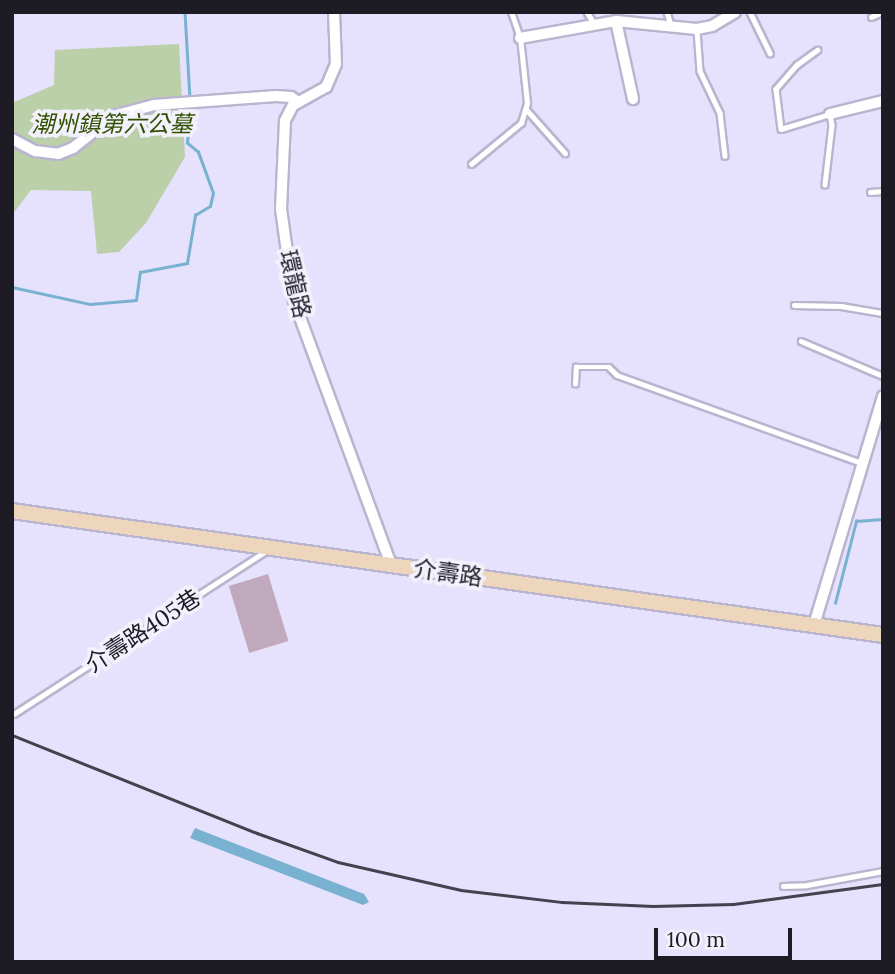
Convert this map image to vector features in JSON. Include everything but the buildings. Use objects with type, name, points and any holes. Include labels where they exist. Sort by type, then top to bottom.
[{"type":"main road","name":"介壽路","points":[[12,511],[883,635]]},
{"type":"street","points":[[12,139],[35,151],[58,154],[73,148],[113,116],[191,100],[276,96],[291,97],[298,102],[326,87],[336,64],[334,12]]},
{"type":"street","points":[[520,38],[616,21],[697,29],[712,26],[735,12]]},
{"type":"street","points":[[616,21],[633,99]]},
{"type":"street","points":[[830,114],[883,101]]},
{"type":"street","name":"環龍路","points":[[298,102],[293,105],[285,121],[281,209],[294,301],[391,565]]},
{"type":"street","points":[[814,625],[883,396]]},
{"type":"lane","points":[[471,164],[520,123],[526,108],[520,38],[511,12]]},
{"type":"lane","points":[[587,12],[595,24]]},
{"type":"lane","points":[[667,12],[671,26]]},
{"type":"lane","points":[[750,12],[770,53]]},
{"type":"lane","points":[[871,17],[882,12]]},
{"type":"lane","points":[[697,29],[700,71],[720,113],[725,156]]},
{"type":"lane","points":[[818,50],[797,65],[776,89],[781,129],[830,114],[832,125],[824,185]]},
{"type":"lane","points":[[526,108],[565,153]]},
{"type":"lane","points":[[870,192],[883,191]]},
{"type":"lane","points":[[794,305],[841,306],[883,313]]},
{"type":"lane","points":[[801,341],[883,376]]},
{"type":"lane","points":[[575,384],[576,368],[609,367],[617,375],[862,463]]},
{"type":"lane","name":"介壽路405巷","points":[[14,714],[272,547]]},
{"type":"lane","points":[[783,886],[807,885],[883,871]]},
{"type":"green space","name":"潮州鎮第六公墓","points":[[179,44],[185,157],[146,223],[119,252],[97,254],[91,191],[31,190],[12,215],[12,103],[54,85],[55,50]]},
{"type":"water","points":[[195,828],[364,894],[369,902],[363,905],[190,838]]},
{"type":"waterway","points":[[185,12],[190,100]]},
{"type":"waterway","points":[[12,287],[90,304],[136,300],[140,272],[187,263],[195,215],[210,206],[213,193],[198,152],[187,143],[190,106]]},
{"type":"waterway","points":[[835,603],[856,521],[883,519]]},
{"type":"railway","points":[[12,735],[257,833],[338,862],[461,890],[562,902],[653,906],[733,904],[883,884]]}]
